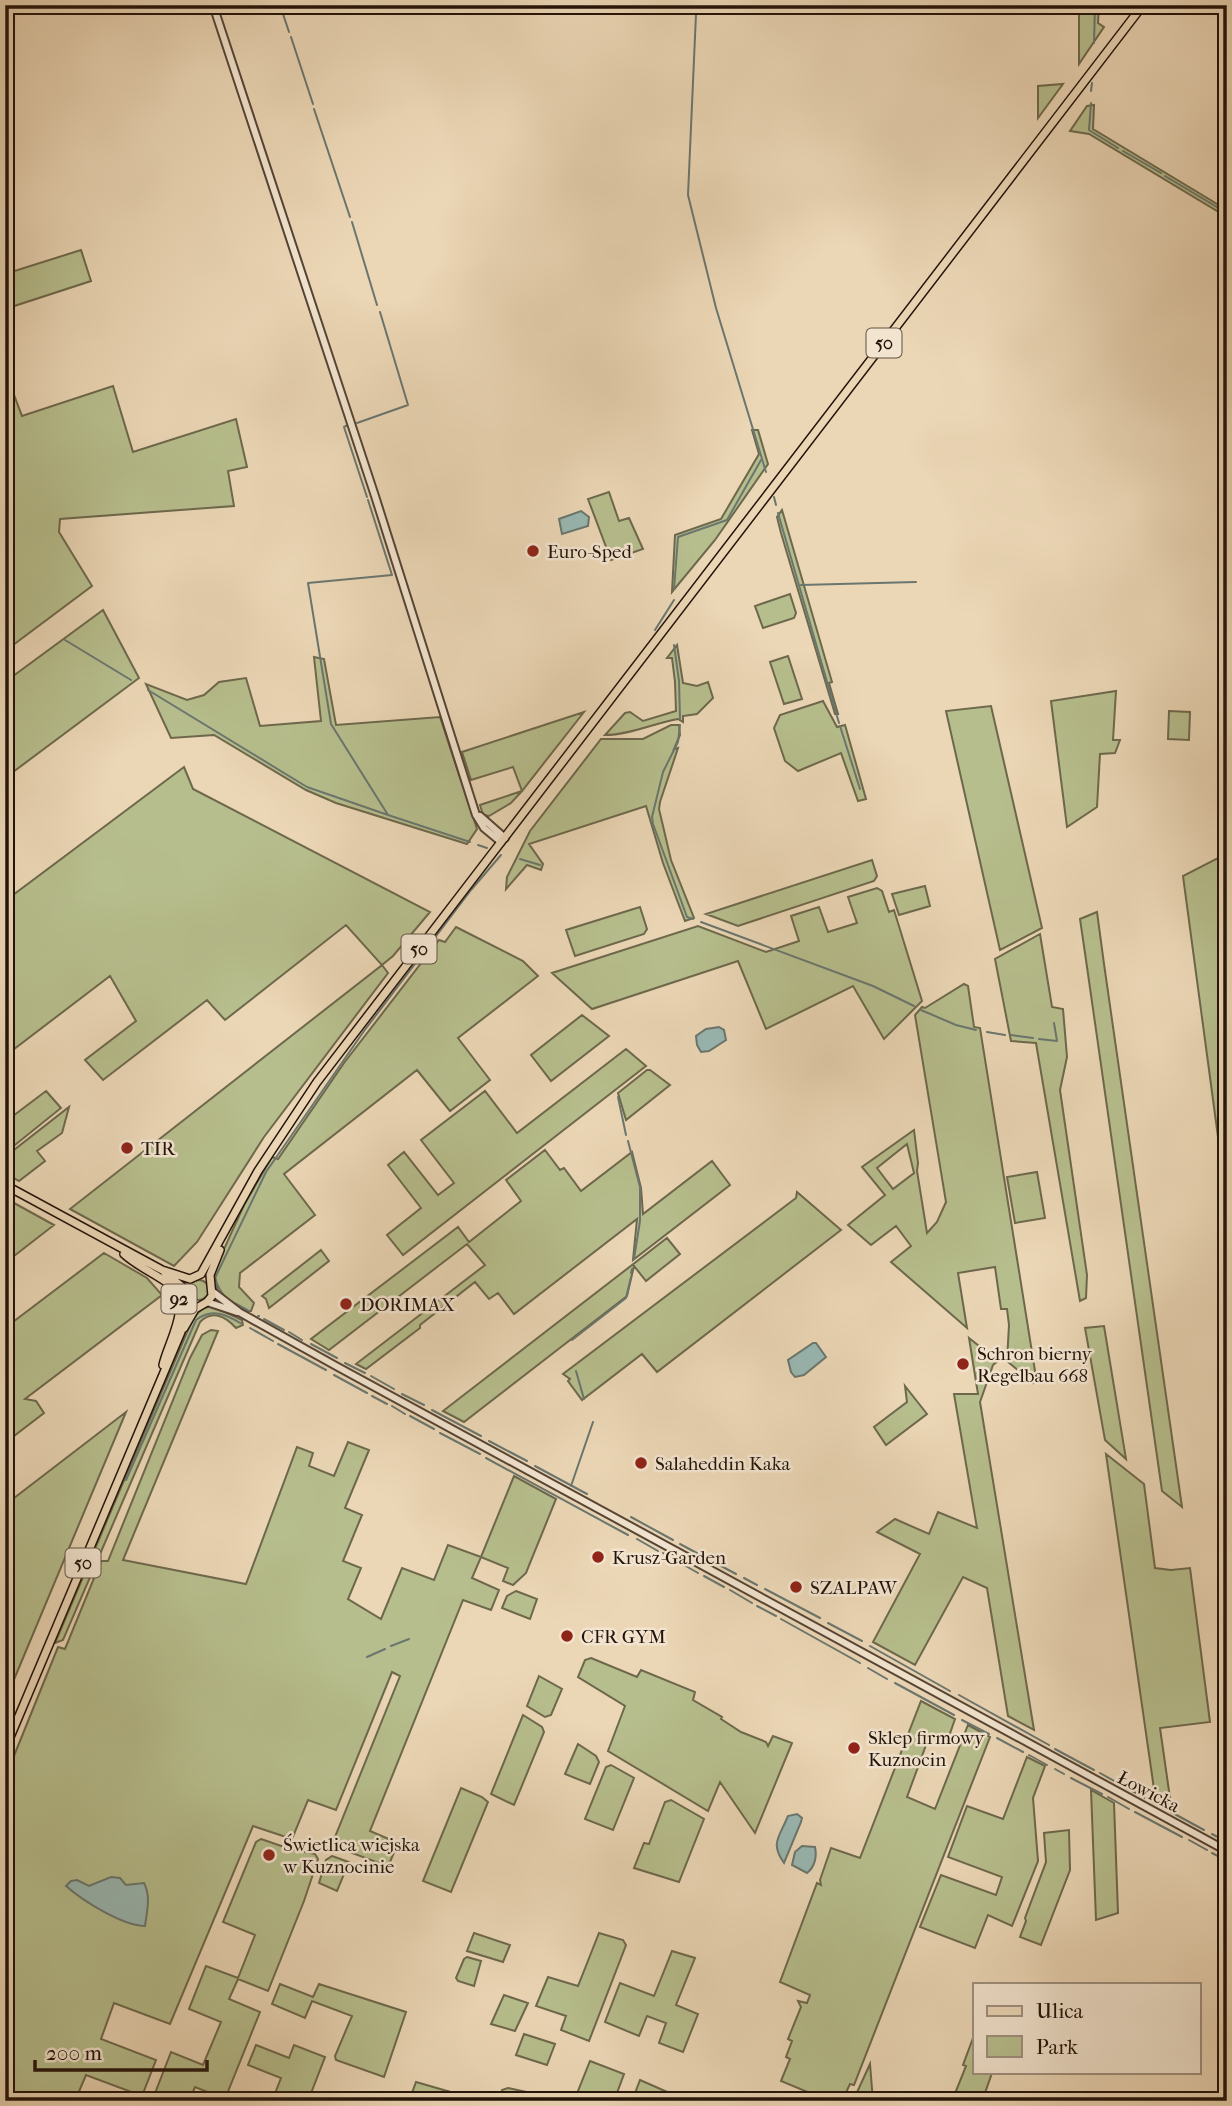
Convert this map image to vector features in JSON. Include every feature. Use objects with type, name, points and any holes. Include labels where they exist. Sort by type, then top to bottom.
[{"type":"main road","name":"50","points":[[198,1276],[206,1268],[258,1171],[308,1095],[1143,5]]},
{"type":"main road","name":"92","points":[[5,1185],[162,1270],[190,1279]]},
{"type":"main road","name":"50","points":[[210,1282],[211,1271],[224,1235]]},
{"type":"main road","name":"92","points":[[119,1248],[131,1260],[172,1287],[179,1298],[180,1310],[163,1363],[162,1378]]},
{"type":"main road","name":"92","points":[[162,1270],[185,1289]]},
{"type":"main road","points":[[203,1304],[189,1301],[185,1289],[190,1279],[198,1276],[210,1282],[213,1292]]},
{"type":"main road","name":"50","points":[[181,1332],[213,1292]]},
{"type":"main road","name":"50","points":[[5,1749],[181,1332],[189,1301]]},
{"type":"street","points":[[213,5],[474,805],[484,821],[503,840]]},
{"type":"street","points":[[213,1292],[239,1312]]},
{"type":"street","points":[[203,1304],[239,1312]]},
{"type":"street","name":"Łowicka","points":[[239,1312],[1227,1851]]},
{"type":"green space","points":[[1091,5],[1099,5],[1098,23],[1104,27],[1079,64],[1079,12],[1089,12]]},
{"type":"green space","points":[[1063,84],[1038,118],[1038,86]]},
{"type":"green space","points":[[1094,105],[1093,129],[1227,210],[1227,217],[1089,134],[1070,131],[1087,106]]},
{"type":"green space","points":[[81,250],[91,281],[5,309],[5,274]]},
{"type":"green space","points":[[5,371],[22,416],[113,386],[133,452],[236,419],[247,467],[228,471],[234,506],[60,519],[59,532],[92,586],[5,651]]},
{"type":"green space","points":[[752,430],[758,430],[768,464],[715,540],[672,592],[675,535],[721,519],[759,454]]},
{"type":"green space","points":[[609,492],[619,521],[629,518],[643,549],[611,560],[588,499]]},
{"type":"green space","points":[[782,510],[832,682],[829,683],[838,714],[835,714],[781,533],[777,517]]},
{"type":"green space","points":[[790,594],[796,613],[794,618],[763,628],[755,606]]},
{"type":"green space","points":[[103,610],[139,678],[5,778],[5,682]]},
{"type":"green space","points":[[677,645],[683,683],[697,686],[708,682],[713,698],[697,714],[683,716],[683,722],[678,719],[605,735],[625,713],[630,712],[643,721],[676,711],[672,658],[667,658]]},
{"type":"green space","points":[[788,656],[802,699],[784,704],[770,662]]},
{"type":"green space","points":[[314,657],[324,659],[336,725],[440,717],[477,829],[467,844],[336,803],[306,790],[214,735],[171,738],[146,684],[187,700],[204,695],[219,682],[246,678],[260,726],[321,721]]},
{"type":"green space","points":[[1116,691],[1113,740],[1120,740],[1115,753],[1100,754],[1097,807],[1067,827],[1051,701]]},
{"type":"green space","points":[[823,701],[837,727],[845,725],[866,799],[858,801],[841,753],[798,771],[785,761],[774,728],[780,715]]},
{"type":"green space","points":[[991,706],[1042,928],[1000,950],[946,711]]},
{"type":"green space","points":[[1169,711],[1190,712],[1189,740],[1168,739]]},
{"type":"green space","points":[[584,712],[522,791],[513,767],[471,780],[462,752]]},
{"type":"green space","points":[[671,725],[679,725],[680,735],[659,809],[671,860],[694,918],[685,921],[663,863],[646,806],[529,844],[543,864],[541,870],[527,865],[506,889],[507,877],[530,831],[601,739],[643,739]]},
{"type":"green space","points":[[184,767],[193,789],[430,912],[393,956],[382,965],[346,925],[225,1020],[207,1000],[103,1080],[85,1060],[136,1021],[110,976],[5,1056],[5,901]]},
{"type":"green space","points":[[522,791],[511,803],[489,816],[483,815],[480,805]]},
{"type":"green space","points":[[1218,858],[1227,919],[1227,1204],[1183,876]]},
{"type":"green space","points":[[872,860],[877,876],[874,881],[738,926],[706,914]]},
{"type":"green space","points":[[925,886],[930,906],[899,915],[892,894]]},
{"type":"green space","points":[[877,888],[882,891],[889,912],[894,910],[922,1001],[884,1039],[853,986],[766,1029],[738,961],[592,1009],[552,973],[698,926],[766,952],[799,941],[791,916],[819,907],[828,932],[857,923],[848,897]]},
{"type":"green space","points":[[640,907],[647,929],[644,934],[575,956],[566,930]]},
{"type":"green space","points":[[1097,912],[1182,1507],[1162,1491],[1080,919]]},
{"type":"green space","points":[[456,927],[523,961],[538,976],[458,1038],[490,1080],[450,1111],[417,1070],[284,1174],[315,1215],[240,1273],[239,1287],[254,1303],[251,1311],[223,1298],[218,1292],[214,1271],[244,1205],[272,1157],[278,1159],[344,1063],[439,940],[445,942]]},
{"type":"green space","points":[[1040,934],[1052,1007],[1063,1009],[1067,1057],[1060,1090],[1087,1275],[1086,1298],[1080,1301],[1036,1043],[1011,1041],[995,959]]},
{"type":"green space","points":[[382,965],[388,973],[264,1137],[197,1242],[174,1266],[70,1209]]},
{"type":"green space","points":[[964,984],[968,986],[974,1027],[980,1028],[1036,1377],[1033,1383],[1007,1361],[1007,1309],[1001,1309],[995,1267],[958,1273],[967,1328],[891,1262],[911,1246],[896,1226],[871,1245],[848,1225],[885,1195],[862,1167],[914,1130],[917,1171],[927,1233],[937,1222],[946,1202],[915,1015],[922,1007],[925,1008]],"holes":[[[907,1144],[914,1173],[893,1189],[877,1168]]]},
{"type":"green space","points":[[582,1015],[609,1036],[551,1081],[531,1055]]},
{"type":"green space","points":[[626,1049],[646,1066],[403,1255],[387,1235],[421,1208],[388,1165],[404,1152],[438,1195],[454,1183],[421,1140],[485,1091],[517,1133]]},
{"type":"green space","points":[[647,1070],[670,1085],[626,1120],[618,1093]]},
{"type":"green space","points":[[46,1091],[61,1108],[5,1153],[5,1122]]},
{"type":"green space","points":[[69,1107],[62,1133],[37,1151],[45,1161],[19,1181],[5,1173],[5,1157]]},
{"type":"green space","points":[[545,1150],[560,1170],[564,1168],[581,1191],[632,1152],[641,1188],[643,1214],[712,1161],[730,1185],[633,1260],[637,1219],[514,1314],[498,1293],[489,1299],[475,1282],[366,1369],[356,1364],[485,1265],[467,1244],[329,1350],[311,1339],[458,1227],[469,1242],[521,1201],[506,1180]]},
{"type":"green space","points":[[1037,1172],[1045,1218],[1015,1223],[1007,1177]]},
{"type":"green space","points":[[797,1192],[841,1230],[657,1372],[642,1354],[582,1400],[568,1381],[570,1379],[563,1374],[796,1198]]},
{"type":"green space","points":[[5,1198],[54,1225],[5,1263]]},
{"type":"green space","points":[[667,1238],[680,1254],[646,1281],[634,1266],[627,1296],[464,1422],[443,1411]]},
{"type":"green space","points":[[321,1250],[329,1261],[269,1308],[262,1296]]},
{"type":"green space","points":[[104,1253],[147,1278],[162,1295],[25,1399],[36,1401],[44,1413],[10,1439],[5,1433],[5,1328]]},
{"type":"green space","points":[[195,1280],[203,1280],[209,1290],[203,1300],[195,1300],[189,1294],[189,1286]]},
{"type":"green space","points":[[213,1306],[242,1320],[243,1325],[236,1328],[224,1318],[214,1315],[200,1322],[63,1640],[55,1643],[187,1332],[199,1312]]},
{"type":"green space","points":[[1104,1326],[1126,1459],[1105,1440],[1085,1328]]},
{"type":"green space","points":[[211,1330],[218,1331],[123,1560],[246,1584],[297,1447],[313,1453],[309,1466],[334,1476],[348,1442],[369,1450],[345,1508],[362,1515],[343,1561],[361,1568],[348,1599],[381,1619],[402,1568],[434,1580],[448,1545],[481,1557],[472,1578],[499,1590],[491,1610],[463,1600],[370,1831],[398,1843],[390,1862],[384,1865],[336,1847],[333,1842],[400,1676],[392,1672],[336,1810],[308,1800],[292,1839],[253,1826],[170,2024],[114,2003],[101,2039],[156,2060],[142,2096],[86,2075],[75,2101],[19,2101],[5,2096],[5,1778],[58,1647],[65,1649],[101,1561],[108,1561],[190,1358],[202,1335]]},
{"type":"green space","points":[[969,1338],[998,1361],[993,1365],[980,1402],[1034,1730],[1008,1716],[987,1588],[963,1577],[915,1665],[873,1642],[920,1554],[877,1532],[895,1519],[929,1534],[938,1512],[977,1528],[954,1394],[978,1394]]},
{"type":"green space","points":[[905,1386],[927,1414],[886,1445],[874,1427],[907,1402]]},
{"type":"green space","points":[[126,1412],[5,1701],[5,1505]]},
{"type":"green space","points":[[1106,1454],[1144,1484],[1155,1568],[1190,1568],[1210,1722],[1160,1728],[1171,1805],[1155,1796]]},
{"type":"green space","points":[[514,1476],[556,1499],[526,1573],[513,1585],[503,1581],[508,1568],[481,1557]]},
{"type":"green space","points":[[516,1591],[537,1599],[530,1619],[502,1608],[507,1596]]},
{"type":"green space","points":[[591,1658],[637,1677],[641,1670],[695,1692],[693,1700],[741,1732],[766,1742],[768,1746],[773,1736],[792,1743],[755,1833],[720,1782],[708,1811],[608,1751],[625,1706],[578,1677],[585,1660]]},
{"type":"green space","points":[[539,1676],[562,1689],[551,1715],[545,1717],[527,1706]]},
{"type":"green space","points":[[921,1701],[955,1719],[948,1739],[943,1742],[929,1737],[907,1797],[935,1809],[968,1725],[990,1737],[854,2085],[850,2084],[842,2101],[829,2101],[781,2081],[790,2059],[786,2057],[792,2041],[788,2039],[801,2007],[798,2001],[807,2003],[810,1995],[780,1982],[817,1883],[821,1885],[820,1880],[831,1848],[860,1858]]},
{"type":"green space","points":[[523,1715],[542,1727],[544,1732],[514,1805],[491,1794]]},
{"type":"green space","points":[[578,1744],[596,1756],[599,1762],[590,1784],[565,1774]]},
{"type":"green space","points":[[1027,1757],[1045,1766],[1033,1798],[1038,1861],[1012,1926],[988,1915],[975,1948],[920,1927],[941,1875],[996,1895],[1002,1877],[948,1857],[967,1806],[1003,1819]]},
{"type":"green space","points":[[611,1765],[634,1778],[613,1830],[585,1819],[606,1767]]},
{"type":"green space","points":[[461,1788],[488,1802],[451,1892],[423,1881]]},
{"type":"green space","points":[[1091,1790],[1114,1803],[1118,1913],[1096,1920]]},
{"type":"green space","points":[[671,1800],[704,1819],[679,1882],[634,1868],[644,1843],[649,1844],[665,1802]]},
{"type":"green space","points":[[1069,1830],[1070,1870],[1041,1945],[1020,1937],[1046,1862],[1044,1833]]},
{"type":"green space","points":[[261,1839],[315,1854],[318,1859],[268,1991],[238,1979],[229,1999],[260,2012],[225,2099],[195,2087],[189,2101],[152,2101],[171,2052],[203,2065],[221,2022],[189,2009],[206,1966],[238,1978],[255,1935],[223,1922],[256,1842]]},
{"type":"green space","points":[[332,1856],[349,1862],[337,1891],[319,1883],[326,1860]]},
{"type":"green space","points":[[474,1933],[510,1945],[503,1962],[467,1951]]},
{"type":"green space","points":[[599,1933],[623,1940],[626,1945],[589,2041],[561,2030],[566,2016],[536,2006],[548,1977],[578,1986]]},
{"type":"green space","points":[[672,1951],[695,1958],[676,2005],[698,2014],[683,2052],[659,2043],[666,2023],[647,2016],[639,2036],[605,2022],[620,1983],[654,1996]]},
{"type":"green space","points":[[467,1957],[481,1961],[474,1986],[456,1978]]},
{"type":"green space","points":[[280,1984],[313,1997],[319,1984],[406,2012],[384,2077],[336,2060],[335,2056],[352,2016],[312,2001],[305,2018],[272,2004]]},
{"type":"green space","points":[[504,1995],[528,2003],[515,2031],[491,2024]]},
{"type":"green space","points":[[524,2034],[555,2044],[547,2065],[516,2055]]},
{"type":"green space","points":[[973,2038],[973,2074],[992,2074],[985,2093],[1002,2101],[952,2101],[966,2066],[963,2065]]},
{"type":"green space","points":[[256,2045],[289,2058],[294,2045],[325,2057],[308,2101],[272,2101],[281,2078],[248,2065]]},
{"type":"green space","points":[[590,2061],[624,2074],[614,2101],[591,2101],[581,2097],[578,2091]]},
{"type":"green space","points":[[870,2064],[873,2101],[853,2101]]},
{"type":"green space","points":[[640,2080],[672,2094],[669,2101],[632,2101]]},
{"type":"green space","points":[[416,2082],[454,2093],[451,2101],[409,2101]]},
{"type":"green space","points":[[508,2088],[536,2094],[533,2101],[499,2101],[502,2090]]},
{"type":"water","points":[[581,511],[589,517],[588,526],[562,534],[559,519]]},
{"type":"water","points":[[719,1027],[724,1030],[726,1040],[709,1051],[701,1052],[696,1036],[706,1029]]},
{"type":"water","points":[[816,1343],[826,1357],[804,1375],[795,1377],[788,1360]]},
{"type":"water","points":[[797,1814],[802,1818],[801,1822],[784,1863],[777,1850],[777,1840],[788,1816]]},
{"type":"water","points":[[802,1846],[815,1847],[815,1861],[807,1873],[792,1865],[795,1852]]},
{"type":"water","points":[[111,1877],[120,1878],[126,1885],[144,1883],[148,1898],[145,1926],[115,1917],[82,1899],[66,1886],[77,1880],[89,1886]]},
{"type":"waterway","points":[[280,5],[289,32]]},
{"type":"waterway","points":[[695,5],[688,195],[716,308],[766,472]]},
{"type":"waterway","points":[[1094,43],[1095,5]]},
{"type":"waterway","points":[[291,37],[313,104]]},
{"type":"waterway","points":[[1091,91],[1092,83]]},
{"type":"waterway","points":[[1091,103],[1089,130],[1118,148]]},
{"type":"waterway","points":[[314,109],[350,217]]},
{"type":"waterway","points":[[1123,151],[1161,173]]},
{"type":"waterway","points":[[1165,176],[1227,213]]},
{"type":"waterway","points":[[352,222],[377,305]]},
{"type":"waterway","points":[[357,423],[408,405],[380,312]]},
{"type":"waterway","points":[[348,425],[344,427],[367,497]]},
{"type":"waterway","points":[[674,589],[678,537],[727,520],[761,460]]},
{"type":"waterway","points":[[774,497],[776,505]]},
{"type":"waterway","points":[[368,500],[392,575],[308,583],[331,724],[388,815],[470,842]]},
{"type":"waterway","points":[[778,513],[839,723]]},
{"type":"waterway","points":[[801,585],[916,582]]},
{"type":"waterway","points":[[655,630],[674,600]]},
{"type":"waterway","points":[[65,640],[131,680]]},
{"type":"waterway","points":[[674,645],[680,719]]},
{"type":"waterway","points":[[148,690],[307,787],[388,815]]},
{"type":"waterway","points":[[680,725],[678,742],[663,772],[652,817],[687,917],[693,919]]},
{"type":"waterway","points":[[840,726],[860,789]]},
{"type":"waterway","points":[[478,845],[487,848]]},
{"type":"waterway","points":[[249,1311],[224,1295],[215,1278],[266,1172],[364,1031],[471,890],[501,855]]},
{"type":"waterway","points":[[520,859],[540,865]]},
{"type":"waterway","points":[[701,922],[873,986],[914,1006]]},
{"type":"waterway","points":[[921,1010],[956,1025],[976,1030]]},
{"type":"waterway","points":[[1039,1039],[1057,1041],[1054,1023]]},
{"type":"waterway","points":[[987,1032],[1005,1035]]},
{"type":"waterway","points":[[1011,1035],[1033,1038]]},
{"type":"waterway","points":[[618,1097],[626,1135]]},
{"type":"waterway","points":[[628,1141],[640,1187],[640,1221],[634,1259]]},
{"type":"waterway","points":[[631,1273],[632,1269]]},
{"type":"waterway","points":[[572,1340],[626,1298],[631,1277]]},
{"type":"waterway","points":[[126,1480],[196,1320],[214,1313],[225,1315],[242,1324]]},
{"type":"waterway","points":[[264,1319],[284,1330]]},
{"type":"waterway","points":[[250,1328],[273,1341]]},
{"type":"waterway","points":[[289,1332],[302,1340]]},
{"type":"waterway","points":[[278,1344],[326,1370]]},
{"type":"waterway","points":[[311,1344],[337,1358]]},
{"type":"waterway","points":[[345,1363],[365,1373]]},
{"type":"waterway","points":[[576,1371],[584,1399]]},
{"type":"waterway","points":[[334,1375],[367,1393]]},
{"type":"waterway","points":[[371,1376],[394,1389]]},
{"type":"waterway","points":[[402,1394],[424,1405]]},
{"type":"waterway","points":[[372,1396],[387,1404]]},
{"type":"waterway","points":[[392,1406],[405,1414]]},
{"type":"waterway","points":[[432,1410],[481,1436]]},
{"type":"waterway","points":[[410,1416],[434,1429]]},
{"type":"waterway","points":[[571,1486],[593,1422]]},
{"type":"waterway","points":[[440,1433],[480,1454]]},
{"type":"waterway","points":[[489,1441],[527,1461]]},
{"type":"waterway","points":[[486,1458],[628,1535]]},
{"type":"waterway","points":[[535,1466],[587,1494]]},
{"type":"waterway","points":[[631,1517],[673,1540]]},
{"type":"waterway","points":[[637,1539],[658,1551]]},
{"type":"waterway","points":[[680,1544],[736,1574]]},
{"type":"waterway","points":[[663,1553],[698,1573]]},
{"type":"waterway","points":[[704,1576],[724,1587]]},
{"type":"waterway","points":[[744,1578],[757,1585]]},
{"type":"waterway","points":[[765,1589],[820,1618]]},
{"type":"waterway","points":[[730,1590],[752,1603]]},
{"type":"waterway","points":[[757,1606],[776,1616]]},
{"type":"waterway","points":[[781,1619],[860,1663]]},
{"type":"waterway","points":[[828,1623],[862,1641]]},
{"type":"waterway","points":[[391,1646],[409,1639]]},
{"type":"waterway","points":[[870,1646],[950,1691]]},
{"type":"waterway","points":[[367,1657],[385,1649]]},
{"type":"waterway","points":[[868,1668],[887,1679]]},
{"type":"waterway","points":[[895,1683],[954,1715]]},
{"type":"waterway","points":[[959,1695],[1049,1745]]},
{"type":"waterway","points":[[962,1720],[989,1734]]},
{"type":"waterway","points":[[997,1738],[1023,1752]]},
{"type":"waterway","points":[[1055,1749],[1094,1770]]},
{"type":"waterway","points":[[1029,1755],[1047,1765]]},
{"type":"waterway","points":[[1055,1769],[1064,1774]]},
{"type":"waterway","points":[[1100,1773],[1116,1782]]},
{"type":"waterway","points":[[1071,1778],[1102,1794]]},
{"type":"waterway","points":[[1125,1787],[1164,1808]]},
{"type":"waterway","points":[[1108,1797],[1129,1809]]},
{"type":"waterway","points":[[1135,1812],[1182,1837]]},
{"type":"waterway","points":[[1171,1812],[1204,1830]]},
{"type":"waterway","points":[[1212,1834],[1227,1842]]},
{"type":"waterway","points":[[1189,1840],[1207,1850]]},
{"type":"waterway","points":[[1212,1853],[1227,1861]]},
{"type":"place","name":"Euro-Sped","points":[[533,551]]},
{"type":"place","name":"TIR","points":[[127,1148]]},
{"type":"place","name":"DORIMAX","points":[[346,1304]]},
{"type":"place","name":"Schron bierny Regelbau 668","points":[[963,1364]]},
{"type":"place","name":"Salaheddin Kaka","points":[[641,1463]]},
{"type":"place","name":"Krusz-Garden","points":[[598,1557]]},
{"type":"place","name":"SZALPAW","points":[[796,1587]]},
{"type":"place","name":"CFR GYM","points":[[567,1636]]},
{"type":"place","name":"Sklep firmowy Kuznocin","points":[[854,1748]]},
{"type":"place","name":"Świetlica wiejska w Kuznocinie","points":[[269,1855]]}]
